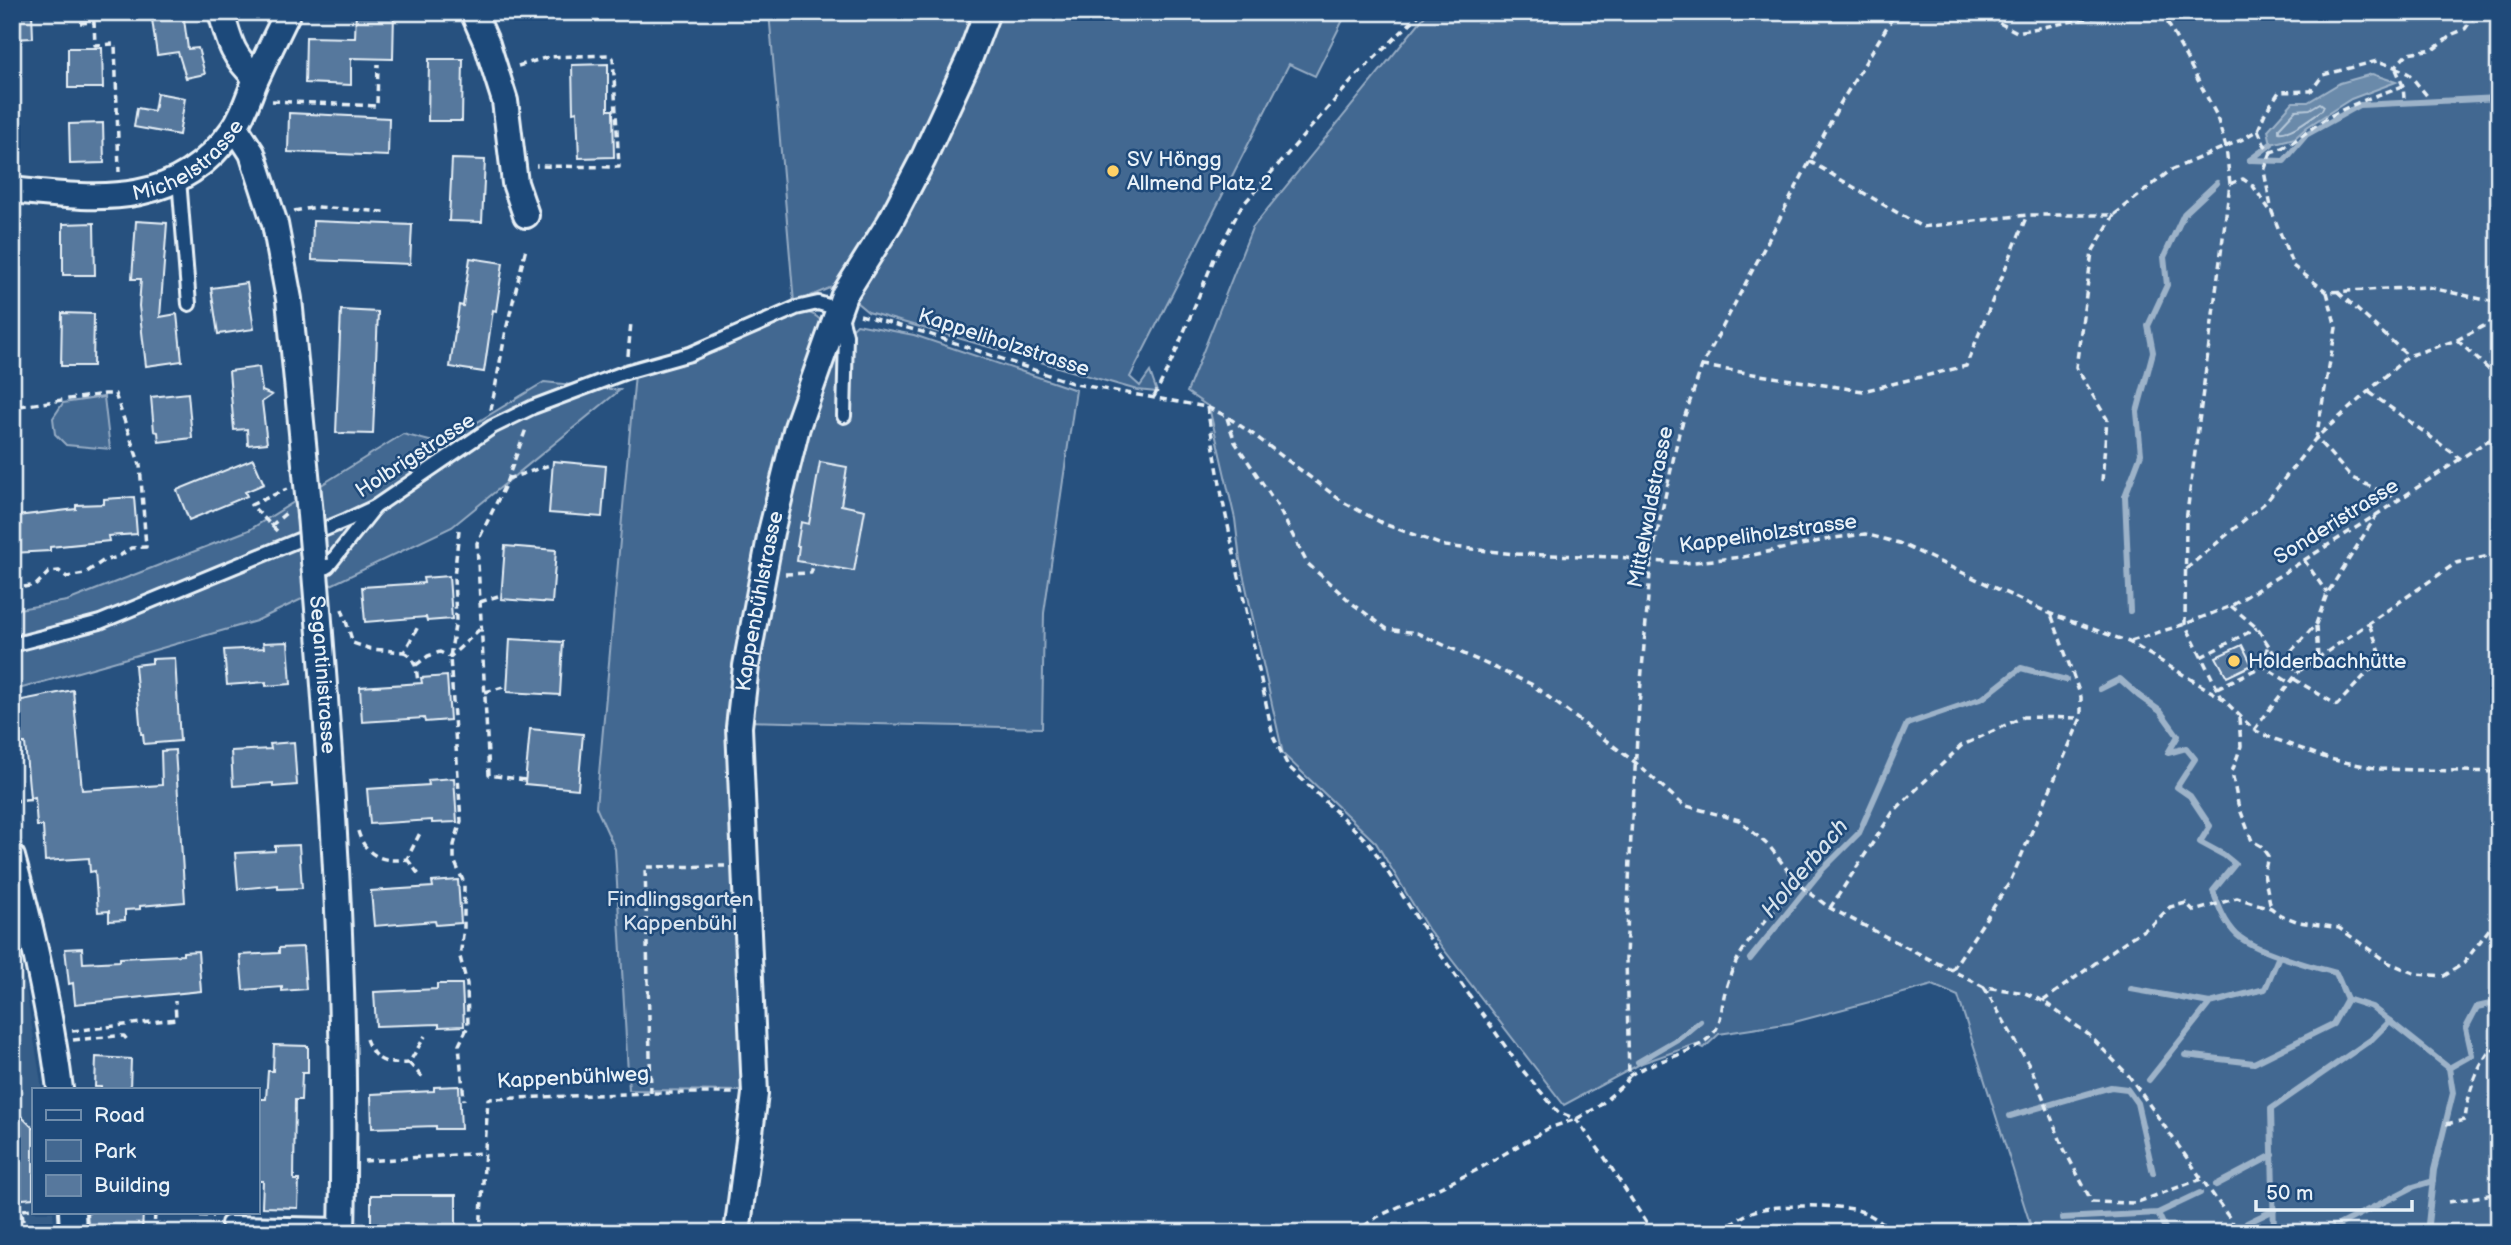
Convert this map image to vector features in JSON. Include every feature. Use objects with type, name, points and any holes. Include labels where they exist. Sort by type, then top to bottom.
[{"type":"street","points":[[221,12],[237,60],[260,90]]},
{"type":"street","name":"Michelstrasse","points":[[12,190],[118,197],[153,190],[179,178],[211,155],[235,127],[260,90],[288,12]]},
{"type":"street","points":[[473,12],[487,44],[505,101],[515,183],[526,215]]},
{"type":"street","name":"Kappenbühlstrasse","points":[[737,1233],[755,1094],[739,727],[754,618],[771,532],[797,427],[844,295],[890,222],[923,159],[970,57],[987,12]]},
{"type":"street","name":"Segantinistrasse","points":[[235,127],[252,153],[275,224],[289,299],[298,514],[314,568],[329,752],[344,1137],[342,1229]]},
{"type":"street","points":[[12,857],[37,954],[53,1035],[60,1088]]},
{"type":"street","points":[[72,1214],[74,1233]]},
{"type":"lane","points":[[179,178],[189,304]]},
{"type":"lane","name":"Holbrigstrasse","points":[[12,645],[100,622],[290,545],[375,507],[492,427],[533,407],[626,372],[690,354],[796,308],[818,303],[839,309]]},
{"type":"lane","points":[[839,309],[846,335],[844,416]]},
{"type":"lane","points":[[314,568],[328,566],[375,507]]},
{"type":"lane","points":[[224,1220],[342,1229]]},
{"type":"path","points":[[79,12],[79,23],[94,23],[94,45],[115,44],[119,185]]},
{"type":"path","points":[[1154,397],[1214,259],[1241,207],[1348,85],[1422,12]]},
{"type":"path","name":"Mittelwaldstrasse","points":[[1629,1076],[1626,958],[1631,834],[1651,561],[1679,433],[1702,366],[1840,104],[1896,12]]},
{"type":"path","points":[[1978,12],[2017,32],[2121,12]]},
{"type":"path","points":[[2162,12],[2216,114],[2226,147],[2230,184],[2188,508],[2185,624],[2222,698],[2254,730],[2329,759],[2381,769],[2499,772]]},
{"type":"path","points":[[2395,67],[2408,54],[2434,49],[2453,34],[2465,29],[2477,12]]},
{"type":"path","points":[[512,68],[548,57],[610,55],[614,58],[620,167],[530,166]]},
{"type":"path","points":[[2102,481],[2107,419],[2076,367],[2092,252],[2114,215],[2171,170],[2258,131],[2265,113],[2279,92],[2311,91],[2323,75],[2377,61],[2409,74],[2429,98]]},
{"type":"path","points":[[260,90],[377,106],[378,64]]},
{"type":"path","points":[[2395,67],[2403,86],[2404,98]]},
{"type":"path","points":[[2271,152],[2281,149],[2326,119],[2360,101],[2403,86]]},
{"type":"path","points":[[2258,131],[2271,152]]},
{"type":"path","points":[[2271,152],[2264,171],[2272,212],[2293,267],[2327,292],[2336,328],[2316,438]]},
{"type":"path","points":[[1810,161],[1923,227],[2027,215],[2114,215]]},
{"type":"path","points":[[2230,184],[2244,179],[2253,186],[2272,212]]},
{"type":"path","points":[[288,211],[317,207],[386,212]]},
{"type":"path","points":[[1702,366],[1863,391],[1966,366],[2027,215]]},
{"type":"path","points":[[492,427],[491,404],[526,248]]},
{"type":"path","points":[[2327,292],[2427,287],[2499,303]]},
{"type":"path","points":[[2337,291],[2408,356]]},
{"type":"path","name":"Kappeliholzstrasse","points":[[839,309],[926,333],[1075,384],[1207,407],[1226,416],[1343,502],[1384,524],[1445,546],[1515,554],[1618,557],[1684,563],[1743,557],[1865,534],[1899,543],[2051,614],[2129,642],[2222,698]]},
{"type":"path","points":[[2185,570],[2267,500],[2316,438],[2408,356],[2456,340],[2499,318]]},
{"type":"path","points":[[626,372],[631,322]]},
{"type":"path","points":[[2456,340],[2499,379]]},
{"type":"path","points":[[2369,392],[2460,459]]},
{"type":"path","points":[[12,589],[36,585],[49,572],[59,571],[67,577],[84,574],[103,561],[118,557],[131,548],[146,547],[140,465],[115,394],[13,407]]},
{"type":"path","points":[[12,399],[15,453],[12,461]]},
{"type":"path","points":[[525,780],[489,775],[477,543],[507,480],[533,407]]},
{"type":"path","points":[[1207,407],[1223,502],[1273,736],[1279,751],[1288,766],[1370,844],[1430,939],[1518,1066],[1558,1112],[1576,1119],[1612,1167],[1653,1233]]},
{"type":"path","points":[[1226,416],[1235,442],[1277,505],[1307,563],[1353,604],[1387,629],[1417,634],[1531,684],[1636,763],[1683,805],[1739,820],[1770,847],[1798,884],[1830,908],[1984,987],[2025,993],[2043,1001],[2089,1035],[2129,1076],[2240,1233]]},
{"type":"path","name":"Sonderistrasse","points":[[2185,624],[2231,606],[2376,515],[2499,433]]},
{"type":"path","points":[[2316,438],[2352,478],[2399,500]]},
{"type":"path","points":[[507,480],[552,464]]},
{"type":"path","points":[[275,492],[251,505],[272,527],[298,514]]},
{"type":"path","points":[[2283,660],[2316,624],[2327,594],[2376,515]]},
{"type":"path","points":[[459,530],[454,578],[456,619],[450,657],[461,821],[454,845],[454,860],[464,884],[464,927],[460,957],[467,984],[468,1026],[459,1045],[464,1100]]},
{"type":"path","points":[[2254,730],[2299,671],[2456,563],[2499,554]]},
{"type":"path","points":[[2304,560],[2327,594]]},
{"type":"path","points":[[778,575],[811,573],[814,564]]},
{"type":"path","points":[[480,602],[501,595]]},
{"type":"path","points":[[341,605],[349,633],[357,646],[410,655],[416,665],[418,684]]},
{"type":"path","points":[[2231,606],[2257,628],[2275,655],[2299,671]]},
{"type":"path","points":[[1951,970],[2010,882],[2081,718],[2081,697],[2051,614]]},
{"type":"path","points":[[2263,666],[2336,705],[2382,657],[2369,623]]},
{"type":"path","points":[[2129,642],[2185,624]]},
{"type":"path","points":[[2316,624],[2318,658]]},
{"type":"path","points":[[404,652],[419,625]]},
{"type":"path","points":[[450,657],[481,628]]},
{"type":"path","points":[[2201,657],[2257,628]]},
{"type":"path","points":[[2263,666],[2268,644]]},
{"type":"path","points":[[416,665],[428,656],[440,652],[450,657]]},
{"type":"path","points":[[2217,688],[2263,666]]},
{"type":"path","points":[[485,692],[507,687]]},
{"type":"path","points":[[2239,716],[2241,746],[2232,772],[2238,804],[2252,841],[2261,846],[2268,856],[2264,874],[2272,908]]},
{"type":"path","points":[[1830,908],[1894,812],[1961,746],[2023,717],[2081,718]]},
{"type":"path","points":[[12,801],[36,799]]},
{"type":"path","points":[[357,825],[358,834],[369,852],[379,859],[393,862],[407,859]]},
{"type":"path","points":[[407,859],[421,831]]},
{"type":"path","points":[[407,859],[420,876]]},
{"type":"path","points":[[651,1093],[645,867],[744,866]]},
{"type":"path","points":[[1354,1233],[1377,1217],[1475,1171],[1549,1128],[1576,1119],[1598,1107],[1643,1066],[1698,1046],[1713,1034],[1720,1022],[1725,993],[1739,956],[1773,911],[1798,884]]},
{"type":"path","points":[[2043,1001],[2130,938],[2151,926],[2170,908],[2186,903],[2194,911],[2237,898],[2272,908],[2280,915],[2299,922],[2339,928],[2387,962],[2416,974],[2444,976],[2464,962],[2499,916]]},
{"type":"path","points":[[1984,987],[2031,1068],[2064,1149],[2092,1202],[2135,1203],[2201,1179]]},
{"type":"path","points":[[66,1032],[176,1019],[175,1001]]},
{"type":"path","points":[[365,1031],[367,1042],[375,1056],[388,1064],[409,1063],[424,1079]]},
{"type":"path","points":[[67,1041],[117,1036],[124,1036],[128,1041]]},
{"type":"path","points":[[409,1063],[425,1036]]},
{"type":"path","points":[[2446,1124],[2465,1120],[2468,1096],[2476,1072],[2490,1050],[2499,1049]]},
{"type":"path","name":"Kappenbühlweg","points":[[484,1153],[488,1098],[651,1093],[755,1094]]},
{"type":"path","points":[[358,1161],[484,1153],[480,1233]]},
{"type":"path","points":[[2449,1202],[2499,1193]]},
{"type":"path","points":[[1721,1233],[1753,1211],[1773,1207],[1849,1208],[1882,1222],[1891,1233]]},
{"type":"path","points":[[24,1233],[22,1210],[32,1209]]},
{"type":"path","points":[[154,1233],[155,1214]]},
{"type":"path","points":[[191,1214],[224,1220]]},
{"type":"shaded area","points":[[12,929],[27,996],[42,1088],[32,1088],[32,1214],[53,1214],[55,1233],[12,1233]]},
{"type":"green space","points":[[769,12],[983,12],[965,59],[844,282],[794,303]]},
{"type":"green space","name":"SV Höngg Allmend Platz 2","points":[[993,12],[1347,12],[1315,76],[1289,64],[1130,377],[1140,386],[1150,372],[1157,392],[1137,390],[868,312],[856,302],[857,289]]},
{"type":"green space","points":[[1428,12],[2499,12],[2499,1233],[2033,1233],[1958,996],[1933,985],[1791,1023],[1719,1034],[1704,1048],[1696,1044],[1642,1063],[1564,1105],[1428,929],[1376,843],[1283,754],[1209,407],[1187,392],[1252,228]]},
{"type":"green space","name":"Findlingsgarten Kappenbühl","points":[[802,311],[817,317],[826,329],[738,667],[749,1091],[629,1090],[615,849],[596,807],[635,374],[715,352]]},
{"type":"green space","points":[[857,324],[914,335],[1076,390],[1044,613],[1042,728],[745,721],[767,584],[830,350]]},
{"type":"green space","points":[[544,382],[620,390],[452,527],[256,621],[12,691],[12,610],[67,601],[249,530],[403,434],[441,444]]},
{"type":"green space","points":[[104,397],[110,449],[66,445],[55,434],[53,418],[63,403]]},
{"type":"water","points":[[2372,74],[2396,82],[2351,99],[2307,127],[2295,138],[2271,144],[2268,130],[2293,102],[2308,102],[2340,83]]},
{"type":"building","points":[[12,12],[32,12],[33,38],[12,39]]},
{"type":"building","points":[[151,12],[183,12],[188,49],[198,48],[205,74],[186,78],[178,52],[157,55]]},
{"type":"building","points":[[356,12],[394,12],[393,59],[351,58],[351,85],[305,83],[306,37],[355,38]]},
{"type":"building","points":[[68,48],[102,48],[103,88],[68,88]]},
{"type":"building","points":[[429,59],[463,59],[462,121],[428,121]]},
{"type":"building","points":[[608,64],[608,110],[613,110],[614,157],[579,158],[577,111],[573,112],[572,65]]},
{"type":"building","points":[[157,93],[185,98],[179,135],[134,127],[137,108],[154,111]]},
{"type":"building","points":[[289,113],[389,118],[388,156],[288,152]]},
{"type":"building","points":[[103,123],[104,163],[70,164],[69,124]]},
{"type":"building","points":[[452,159],[485,160],[482,222],[449,221]]},
{"type":"building","points":[[136,221],[167,223],[160,317],[177,314],[182,361],[146,366],[139,306],[141,279],[132,279]]},
{"type":"building","points":[[313,221],[412,225],[410,264],[312,260]]},
{"type":"building","points":[[94,223],[95,275],[63,275],[63,224]]},
{"type":"building","points":[[470,258],[503,263],[484,372],[450,367],[459,305],[463,306]]},
{"type":"building","points":[[247,283],[254,329],[218,334],[211,288]]},
{"type":"building","points":[[341,310],[378,312],[373,434],[336,433]]},
{"type":"building","points":[[62,313],[94,314],[93,366],[61,366]]},
{"type":"building","points":[[259,367],[262,391],[272,395],[262,402],[267,443],[248,445],[247,429],[234,430],[229,371]]},
{"type":"building","points":[[188,393],[192,438],[159,442],[158,432],[154,431],[151,397]]},
{"type":"building","points":[[253,459],[264,484],[245,492],[247,496],[189,520],[177,490]]},
{"type":"building","points":[[553,461],[606,466],[602,517],[549,513]]},
{"type":"building","points":[[820,462],[847,467],[841,505],[865,510],[854,571],[797,561],[801,522],[809,524]]},
{"type":"building","points":[[134,497],[137,534],[108,536],[109,541],[50,547],[50,551],[12,553],[12,520],[17,520],[17,516],[76,509],[76,505],[104,504],[104,499]]},
{"type":"building","points":[[505,546],[556,550],[552,603],[501,599]]},
{"type":"building","points":[[449,576],[452,619],[427,621],[426,617],[365,622],[362,587],[424,583],[423,578]]},
{"type":"building","points":[[510,639],[563,642],[560,695],[507,692]]},
{"type":"building","points":[[288,642],[291,684],[266,686],[266,682],[227,685],[224,650],[264,648],[263,643]]},
{"type":"building","name":"Holderbachhütte","points":[[2242,645],[2252,665],[2227,677],[2216,657]]},
{"type":"building","points":[[175,658],[180,741],[144,744],[135,665],[152,663],[152,659]]},
{"type":"building","points":[[447,676],[450,720],[425,722],[424,718],[362,722],[360,687],[422,683],[421,678]]},
{"type":"building","points":[[73,690],[82,790],[162,785],[161,751],[175,750],[185,902],[140,906],[140,909],[125,910],[125,920],[109,921],[109,911],[98,912],[95,871],[90,872],[89,858],[45,861],[43,826],[37,826],[35,797],[30,798],[25,743],[17,743],[12,702]]},
{"type":"building","points":[[530,729],[583,734],[578,789],[525,784]]},
{"type":"building","points":[[294,742],[297,785],[273,787],[273,783],[233,786],[231,751],[271,749],[270,744]]},
{"type":"building","points":[[454,778],[457,822],[432,823],[432,820],[370,824],[367,789],[429,785],[428,780]]},
{"type":"building","points":[[299,845],[302,888],[278,889],[278,885],[238,889],[235,853],[275,851],[275,846]]},
{"type":"building","points":[[458,880],[461,923],[436,925],[435,921],[374,926],[371,891],[433,887],[432,882]]},
{"type":"building","points":[[303,947],[306,989],[282,991],[282,987],[243,990],[240,955],[279,953],[279,948]]},
{"type":"building","points":[[82,948],[83,963],[183,955],[183,952],[198,951],[201,991],[75,1004],[73,983],[69,984],[65,949]]},
{"type":"building","points":[[437,984],[462,984],[464,1026],[376,1026],[374,992],[437,989]]},
{"type":"building","points":[[274,1045],[308,1046],[308,1073],[302,1073],[301,1100],[295,1100],[294,1180],[299,1180],[298,1208],[262,1207],[263,1181],[259,1181],[260,1099],[266,1099],[268,1071],[273,1071]]},
{"type":"building","points":[[96,1057],[131,1059],[130,1088],[95,1087]]},
{"type":"building","points":[[459,1086],[461,1129],[436,1129],[436,1126],[372,1128],[371,1094],[434,1091],[434,1087]]},
{"type":"building","points":[[12,1107],[32,1127],[32,1198],[12,1200]]},
{"type":"building","points":[[371,1195],[456,1195],[456,1230],[371,1230]]},
{"type":"building","points":[[87,1214],[143,1214],[142,1233],[114,1233],[114,1227],[88,1225]]},
{"type":"waterway","points":[[2250,160],[2284,161],[2306,135],[2360,105],[2499,98]]},
{"type":"waterway","points":[[2250,160],[2271,144]]},
{"type":"waterway","points":[[2130,611],[2125,496],[2141,454],[2137,412],[2153,352],[2148,326],[2167,285],[2164,257],[2184,214],[2217,183]]},
{"type":"waterway","name":"Holderbach","points":[[1750,959],[1821,871],[1859,833],[1907,724],[1983,698],[2021,668],[2066,680]]},
{"type":"waterway","name":"Holderbach","points":[[2100,689],[2120,679],[2160,711],[2178,736],[2168,753],[2186,748],[2195,759],[2177,787],[2190,796],[2210,826],[2200,842],[2235,864],[2213,891],[2225,920],[2237,935],[2270,953],[2336,973],[2347,999],[2372,1007],[2449,1068],[2472,1055],[2466,1028],[2477,1007],[2499,1002]]},
{"type":"waterway","points":[[2149,1080],[2210,1003],[2265,989],[2279,956]]},
{"type":"waterway","points":[[2131,989],[2210,1003]]},
{"type":"waterway","points":[[2185,1055],[2254,1063],[2333,1024],[2347,999]]},
{"type":"waterway","name":"Holderbach","points":[[1638,1062],[1681,1037],[1700,1021]]},
{"type":"waterway","points":[[2274,1233],[2271,1109],[2372,1039],[2390,1021]]},
{"type":"waterway","points":[[2427,1233],[2434,1170],[2453,1093],[2449,1068]]},
{"type":"waterway","points":[[2010,1116],[2111,1087],[2127,1089],[2137,1103],[2153,1173]]},
{"type":"waterway","points":[[2216,1185],[2273,1155]]},
{"type":"waterway","points":[[2323,1233],[2413,1187],[2433,1181]]},
{"type":"waterway","points":[[2062,1218],[2158,1213],[2200,1193]]},
{"type":"waterway","points":[[2247,1223],[2274,1210]]},
{"type":"waterway","points":[[2158,1213],[2167,1233]]},
{"type":"place","name":"SV Höngg Allmend Platz 2","points":[[1113,171]]},
{"type":"place","name":"Holderbachhütte","points":[[2234,661]]}]
